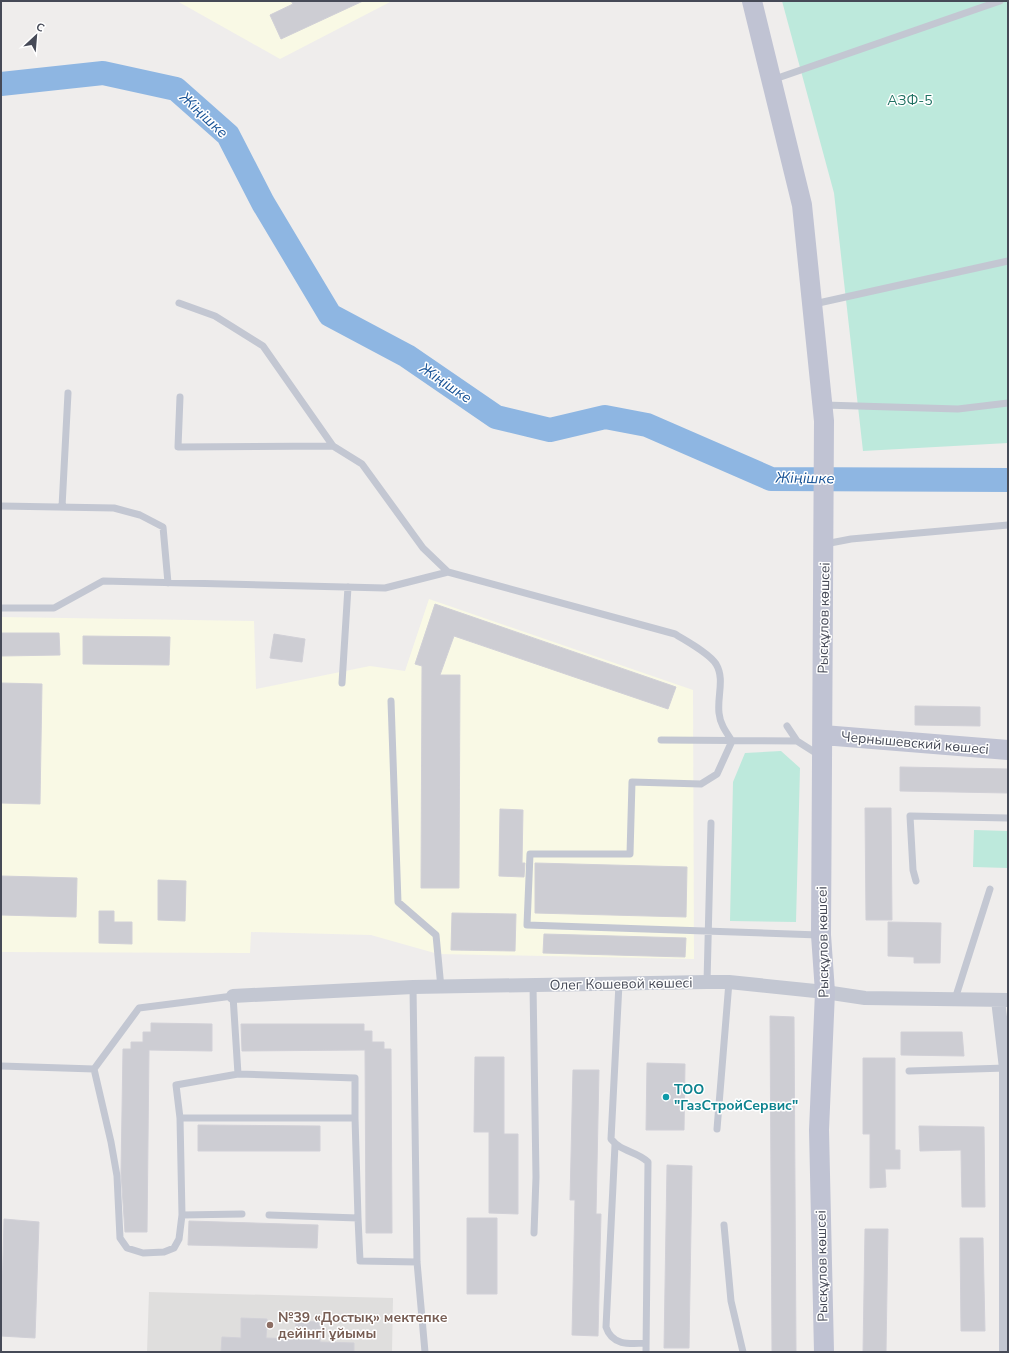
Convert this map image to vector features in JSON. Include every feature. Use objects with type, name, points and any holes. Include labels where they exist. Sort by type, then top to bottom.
[{"type":"street","name":"Рысқұлов көшсеі","points":[[752,1],[802,204],[823,413],[824,538],[821,935],[824,992],[819,1130],[824,1352]]},
{"type":"street","name":"Чернышевский көшесі","points":[[822,735],[1008,750]]},
{"type":"street","name":"Олег Кошевой көшесі","points":[[233,996],[414,987],[441,988],[729,982],[865,998],[1003,1000]]},
{"type":"street","points":[[1003,1000],[1006,1068],[1006,1352]]},
{"type":"lane","points":[[772,80],[1000,1]]},
{"type":"lane","points":[[812,305],[1008,261]]},
{"type":"lane","points":[[179,303],[215,316],[263,346],[333,446],[362,464],[423,548],[448,572],[675,634],[697,647],[716,663],[721,681],[719,713],[722,726],[732,741]]},
{"type":"lane","points":[[62,507],[68,393]]},
{"type":"lane","points":[[180,397],[178,447],[333,446]]},
{"type":"lane","points":[[823,413],[958,408],[1008,403]]},
{"type":"lane","points":[[1,506],[114,508],[140,514],[163,527],[168,582]]},
{"type":"lane","points":[[824,538],[851,540],[1008,525]]},
{"type":"lane","points":[[1,608],[54,608],[103,581],[385,588],[448,572]]},
{"type":"lane","points":[[342,683],[348,587]]},
{"type":"lane","points":[[391,701],[398,902],[436,935],[441,988]]},
{"type":"lane","points":[[787,726],[797,741],[822,758]]},
{"type":"lane","points":[[660,740],[797,741]]},
{"type":"lane","points":[[732,741],[718,774],[702,784],[632,782],[630,854],[530,854],[528,925],[821,935]]},
{"type":"lane","points":[[916,881],[913,870],[910,816],[1008,818]]},
{"type":"lane","points":[[707,982],[711,823]]},
{"type":"lane","points":[[955,999],[990,889]]},
{"type":"lane","points":[[717,1129],[729,982]]},
{"type":"lane","points":[[619,984],[611,1139],[615,1145],[622,1150],[643,1157],[648,1162],[646,1352]]},
{"type":"lane","points":[[533,985],[536,1177],[534,1233]]},
{"type":"lane","points":[[414,987],[417,1262],[425,1352]]},
{"type":"lane","points":[[238,1074],[233,996],[139,1008],[94,1069],[110,1136],[117,1176],[120,1238],[127,1248],[143,1253],[164,1252],[174,1248],[179,1239],[182,1215],[180,1118],[176,1085],[238,1074],[355,1078],[360,1261],[417,1262]]},
{"type":"lane","points":[[1,1066],[94,1069]]},
{"type":"lane","points":[[909,1071],[1006,1068]]},
{"type":"lane","points":[[180,1118],[355,1118]]},
{"type":"lane","points":[[615,1145],[606,1328],[608,1335],[617,1342],[629,1344],[646,1343]]},
{"type":"lane","points":[[182,1215],[242,1214]]},
{"type":"lane","points":[[269,1215],[358,1218]]},
{"type":"lane","points":[[724,1225],[731,1301],[743,1352]]},
{"type":"shaded area","points":[[177,1],[392,1],[280,59]]},
{"type":"shaded area","points":[[429,599],[693,690],[694,959],[438,954],[371,935],[251,932],[250,953],[1,952],[1,617],[254,621],[256,689],[370,666],[405,671]]},
{"type":"shaded area","name":"№39 «Достық» мектепке дейінгі ұйымы","points":[[149,1292],[393,1298],[392,1352],[147,1352]]},
{"type":"green space","name":"АЗФ-5","points":[[782,1],[1008,1],[1008,443],[863,451],[834,193]]},
{"type":"green space","points":[[781,751],[800,768],[796,922],[730,921],[733,782],[745,753]]},
{"type":"green space","points":[[974,830],[1008,831],[1008,868],[973,867]]},
{"type":"building","points":[[291,1],[363,1],[281,39],[270,15],[293,4]]},
{"type":"building","points":[[435,604],[676,687],[668,709],[454,636],[440,675],[460,675],[459,888],[421,888],[422,666],[415,664]]},
{"type":"building","points":[[1,633],[59,633],[60,655],[1,656]]},
{"type":"building","points":[[274,634],[305,639],[302,662],[270,658]]},
{"type":"building","points":[[83,636],[170,637],[169,665],[83,664]]},
{"type":"building","points":[[1,683],[42,684],[40,804],[1,803]]},
{"type":"building","points":[[915,706],[980,707],[980,726],[915,725]]},
{"type":"building","points":[[900,767],[1008,769],[1008,793],[900,791]]},
{"type":"building","points":[[865,808],[891,808],[892,920],[866,920]]},
{"type":"building","points":[[500,809],[523,810],[522,863],[525,863],[524,877],[499,876]]},
{"type":"building","points":[[535,863],[687,867],[686,917],[535,913]]},
{"type":"building","points":[[1,876],[77,878],[76,917],[1,915]]},
{"type":"building","points":[[158,880],[186,881],[185,921],[158,920]]},
{"type":"building","points":[[99,911],[114,911],[114,922],[132,922],[132,944],[99,943]]},
{"type":"building","points":[[452,913],[516,914],[515,951],[451,950]]},
{"type":"building","points":[[888,922],[941,923],[940,963],[914,963],[914,957],[888,956]]},
{"type":"building","points":[[544,934],[686,938],[685,957],[543,953]]},
{"type":"building","points":[[770,1016],[794,1017],[796,1352],[772,1352]]},
{"type":"building","points":[[151,1023],[212,1024],[212,1051],[149,1050],[147,1232],[125,1232],[121,1173],[123,1049],[131,1049],[131,1042],[143,1042],[143,1032],[151,1032]]},
{"type":"building","points":[[241,1024],[364,1024],[364,1031],[372,1031],[372,1042],[384,1042],[384,1049],[391,1049],[392,1233],[366,1233],[365,1050],[242,1051]]},
{"type":"building","points":[[901,1032],[962,1032],[964,1056],[901,1055]]},
{"type":"building","points":[[475,1057],[504,1057],[504,1134],[518,1134],[518,1214],[489,1213],[489,1132],[474,1132]]},
{"type":"building","points":[[863,1058],[895,1058],[895,1150],[900,1150],[900,1169],[885,1169],[886,1187],[870,1188],[870,1134],[863,1134]]},
{"type":"building","name":"ТОО \"ГазСтройСервис\"","points":[[647,1063],[685,1064],[684,1130],[646,1130]]},
{"type":"building","points":[[573,1070],[599,1070],[596,1214],[601,1214],[598,1336],[572,1335],[575,1200],[570,1200]]},
{"type":"building","points":[[198,1125],[320,1126],[320,1151],[198,1151]]},
{"type":"building","points":[[919,1126],[984,1127],[985,1207],[962,1207],[961,1150],[920,1151]]},
{"type":"building","points":[[667,1165],[692,1166],[689,1348],[664,1348]]},
{"type":"building","points":[[467,1218],[497,1218],[497,1294],[467,1294]]},
{"type":"building","points":[[4,1219],[39,1222],[35,1338],[1,1336]]},
{"type":"building","points":[[189,1221],[318,1225],[317,1248],[188,1245]]},
{"type":"building","points":[[865,1229],[888,1229],[886,1352],[863,1352]]},
{"type":"building","points":[[960,1238],[983,1238],[985,1331],[961,1331]]},
{"type":"building","points":[[241,1318],[267,1319],[266,1338],[295,1339],[296,1321],[320,1322],[320,1342],[354,1343],[354,1352],[221,1352],[222,1337],[241,1338]]},
{"type":"waterway","name":"Жіңішке","points":[[1,84],[103,73],[176,89],[228,135],[263,203],[330,315],[407,356],[496,417],[550,430],[605,417],[647,425],[771,479],[1008,480]]},
{"type":"place","name":"ТОО \"ГазСтройСервис\"","points":[[666,1097]]},
{"type":"place","name":"№39 «Достық» мектепке дейінгі ұйымы","points":[[270,1325]]}]
